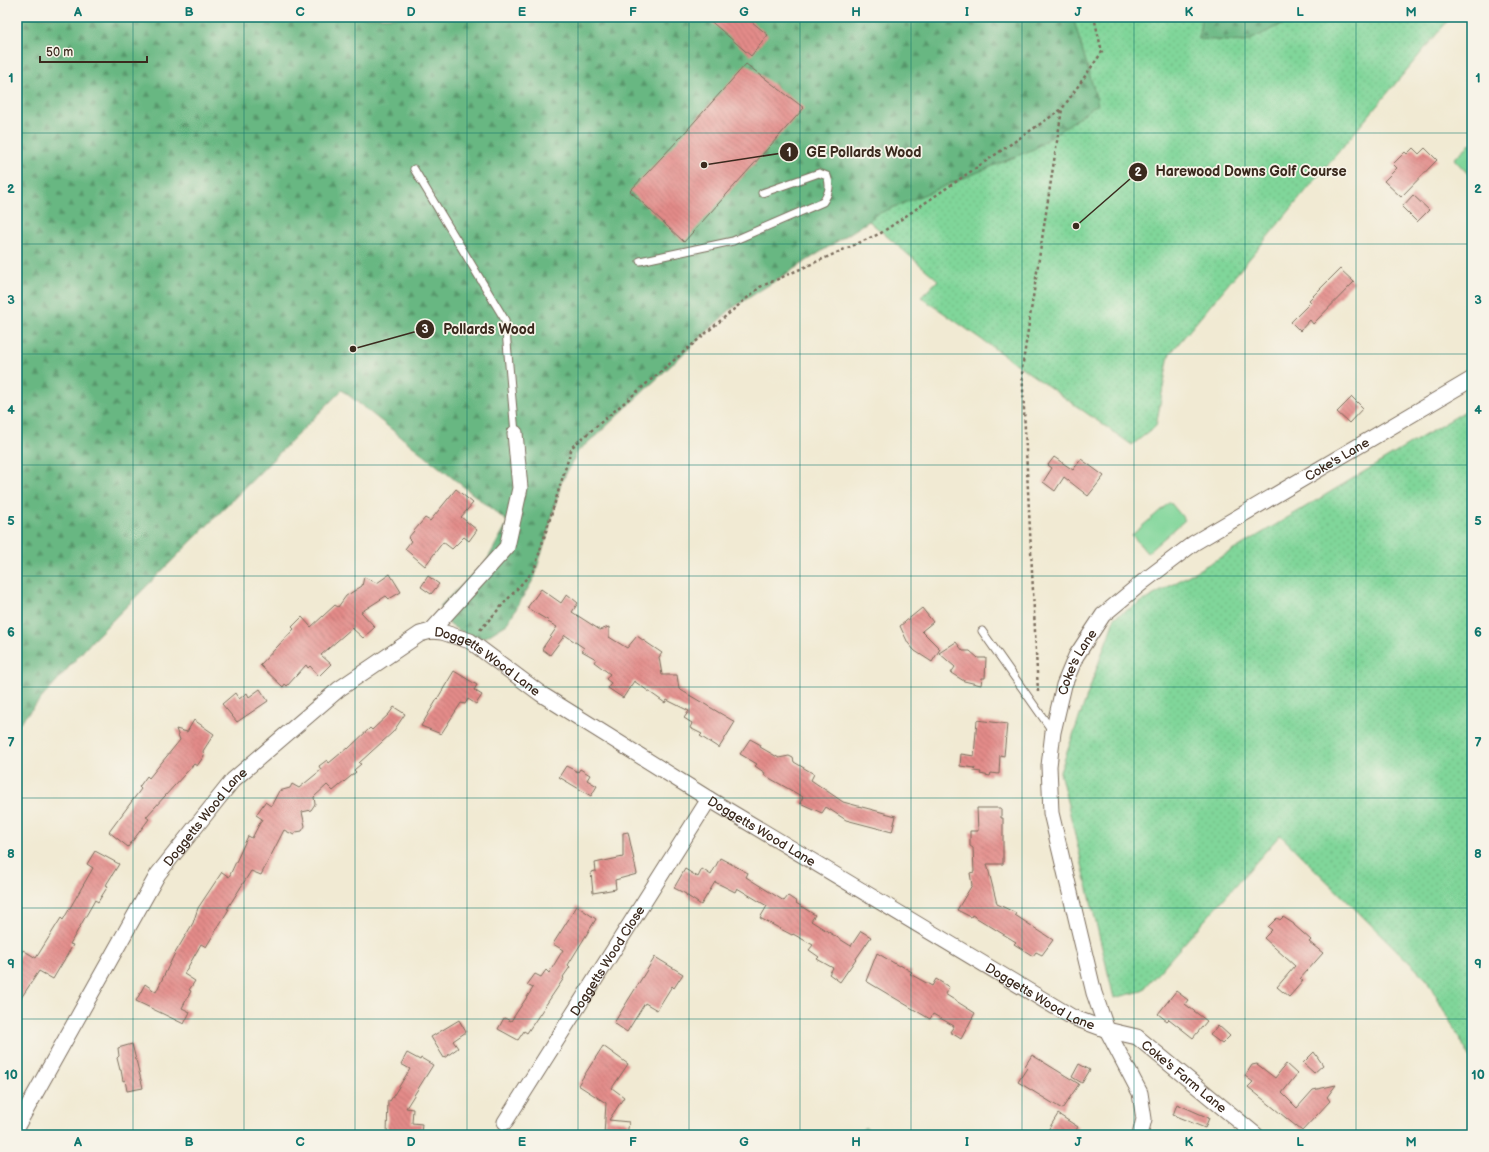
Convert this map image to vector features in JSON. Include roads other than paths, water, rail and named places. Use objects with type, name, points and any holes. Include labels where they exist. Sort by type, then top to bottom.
[{"type":"street","name":"Coke's Lane","points":[[1140,1135],[1144,1119],[1140,1094],[1107,1030],[1094,993],[1051,813],[1050,766],[1053,732],[1064,685],[1076,656],[1103,615],[1144,581],[1194,543],[1472,379]]},
{"type":"street","points":[[431,631],[507,547],[520,488],[515,433]]},
{"type":"street","name":"Doggetts Wood Lane","points":[[17,1126],[158,874],[233,780],[339,689],[420,634],[431,631],[442,632],[470,641],[541,694],[709,799],[1072,1017],[1107,1030]]},
{"type":"street","name":"Doggetts Wood Close","points":[[505,1122],[709,799]]},
{"type":"street","name":"Coke's Farm Lane","points":[[1107,1030],[1137,1037],[1256,1135]]},
{"type":"lane","points":[[414,169],[505,320],[515,433]]},
{"type":"lane","points":[[640,261],[733,241],[823,202],[828,194],[829,183],[827,176],[819,173],[762,193]]},
{"type":"lane","points":[[982,631],[1053,732]]},
{"type":"place","name":"GE Pollards Wood","points":[[704,165]]},
{"type":"place","name":"Harewood Downs Golf Course","points":[[1076,226]]},
{"type":"place","name":"Pollards Wood","points":[[353,349]]}]
